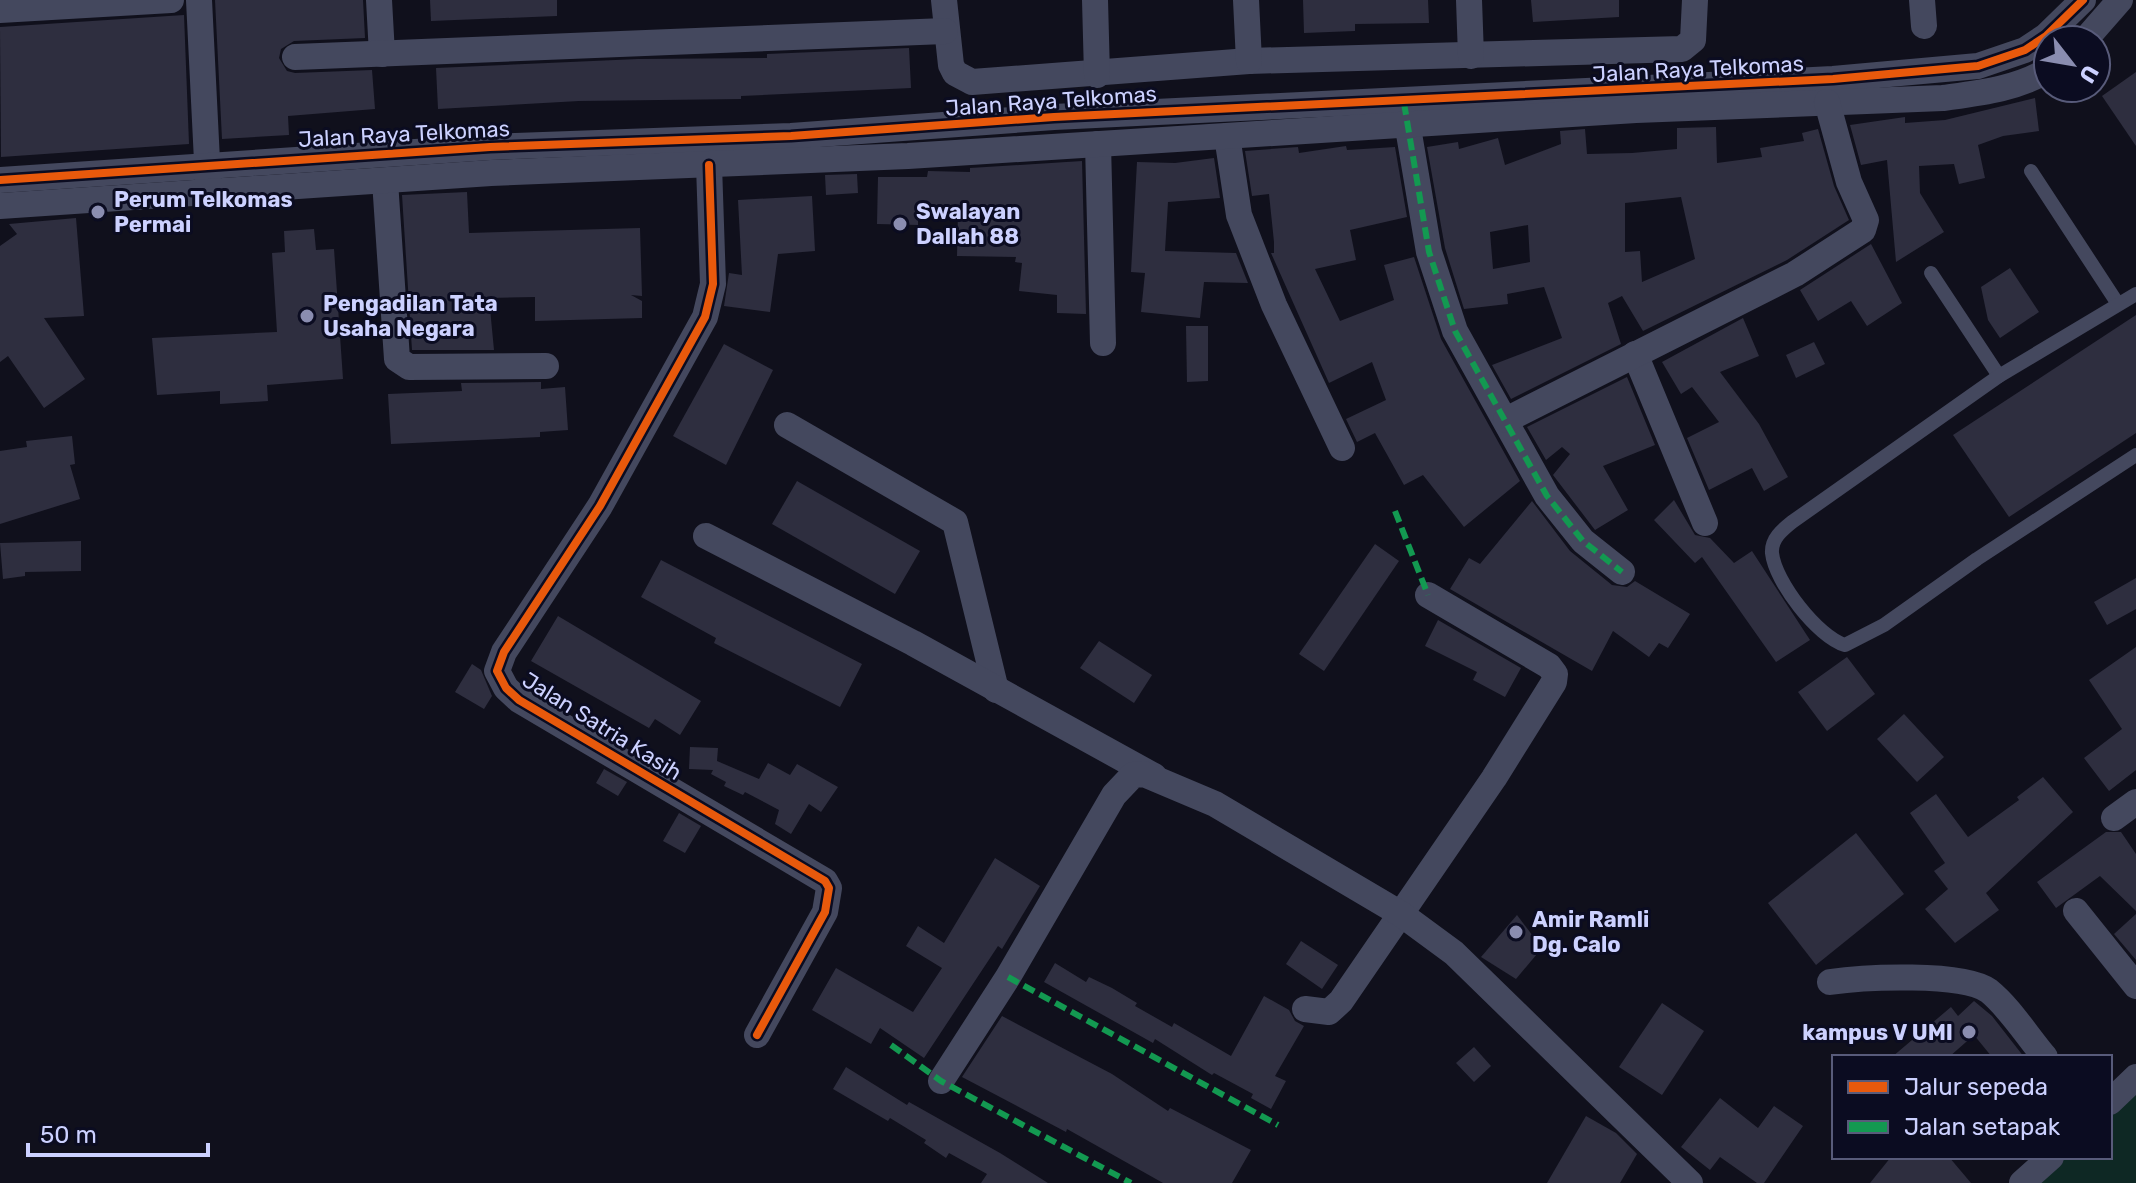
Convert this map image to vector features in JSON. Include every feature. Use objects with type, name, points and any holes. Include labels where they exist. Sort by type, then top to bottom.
[{"type":"street","points":[[0,10],[171,0]]},
{"type":"street","points":[[199,0],[209,192]]},
{"type":"street","points":[[379,0],[382,54]]},
{"type":"street","points":[[944,0],[951,65],[955,73],[972,82],[1097,75],[1249,61],[1682,49],[1693,40],[1695,0]]},
{"type":"street","points":[[1095,0],[1097,75]]},
{"type":"street","points":[[1246,0],[1249,61]]},
{"type":"street","points":[[1469,0],[1471,56]]},
{"type":"street","name":"Jalan Raya Telkomas","points":[[0,206],[385,181],[490,160],[709,165],[792,147],[908,156],[1227,136],[1405,114],[1978,66],[2025,50],[2046,36],[2083,0]]},
{"type":"street","points":[[2099,24],[2120,0]]},
{"type":"street","points":[[295,57],[945,31]]},
{"type":"street","name":"Jalan Raya Telkomas","points":[[0,180],[206,165],[490,160],[792,147],[1054,117],[1636,110],[1943,98],[1988,92],[2032,80]]},
{"type":"street","points":[[1506,420],[1795,274],[1866,228],[1866,220],[1849,182],[1827,102]]},
{"type":"street","points":[[1405,114],[1429,252],[1446,307],[1467,353],[1506,420],[1529,468],[1563,517],[1583,541],[1622,572]]},
{"type":"street","points":[[1227,136],[1239,215],[1274,305],[1342,448]]},
{"type":"street","points":[[1098,144],[1103,343]]},
{"type":"street","name":"Jalan Satria Kasih","points":[[709,165],[713,284],[705,317],[600,506],[504,652],[497,671],[506,688],[519,700],[825,881],[829,888],[825,912],[757,1035]]},
{"type":"street","points":[[385,181],[397,359],[409,367],[546,366]]},
{"type":"street","points":[[1635,354],[1705,523]]},
{"type":"street","points":[[787,425],[955,522],[996,690]]},
{"type":"street","points":[[706,536],[1157,778],[1215,804],[1401,914],[1454,953],[1690,1183]]},
{"type":"street","points":[[1305,1009],[1323,1013],[1334,1009],[1401,914],[1554,682],[1555,674],[1538,659],[1428,595]]},
{"type":"street","points":[[941,1081],[1008,977],[1114,795],[1133,775],[1157,778]]},
{"type":"street","points":[[2114,818],[2136,802]]},
{"type":"street","points":[[2076,911],[2136,986]]},
{"type":"street","points":[[1830,982],[1895,977],[1978,986],[1992,994],[2043,1055]]},
{"type":"street","points":[[2112,1100],[2136,1077]]},
{"type":"street","points":[[2022,1183],[2049,1159]]},
{"type":"lane","points":[[2031,171],[2118,304]]},
{"type":"lane","points":[[1931,273],[1999,376]]},
{"type":"lane","points":[[2136,294],[1999,376],[1779,532],[1772,551],[1776,566],[1809,621],[1836,643],[1845,645],[1884,625],[1977,559],[2136,455]]},
{"type":"green space","points":[[2136,1083],[2136,1183],[2019,1183],[2047,1159],[2112,1159],[2112,1102]]},
{"type":"building","points":[[215,0],[363,0],[365,38],[294,41],[281,49],[279,58],[287,71],[295,73],[372,70],[375,109],[288,116],[289,135],[222,139]]},
{"type":"building","points":[[430,0],[557,0],[557,16],[431,21]]},
{"type":"building","points":[[1303,0],[1428,0],[1429,23],[1355,24],[1355,31],[1304,33]]},
{"type":"building","points":[[1531,0],[1619,0],[1619,17],[1533,22]]},
{"type":"building","points":[[184,15],[189,144],[1,157],[0,27]]},
{"type":"building","points":[[909,48],[911,88],[741,96],[741,99],[579,101],[438,109],[436,68],[638,59],[767,58],[767,54]]},
{"type":"building","points":[[2136,72],[2136,146],[2107,104],[2112,104],[2112,89]]},
{"type":"building","points":[[2032,99],[2032,104],[2036,104],[2039,131],[2003,136],[1978,145],[1985,178],[1959,184],[1954,164],[1919,166],[1920,193],[1944,232],[1896,262],[1887,160],[1861,165],[1850,125],[1905,117],[1905,123],[1945,120]]},
{"type":"building","points":[[1716,127],[1717,163],[1762,157],[1760,148],[1804,141],[1802,133],[1818,129],[1834,186],[1849,220],[1787,260],[1643,331],[1622,296],[1608,303],[1621,344],[1511,399],[1492,365],[1562,338],[1544,287],[1507,294],[1508,304],[1464,309],[1445,248],[1427,147],[1458,142],[1459,149],[1498,138],[1505,165],[1561,144],[1560,131],[1585,129],[1587,154],[1632,153],[1677,149],[1677,128]],"holes":[[[1681,197],[1695,259],[1642,282],[1640,251],[1625,252],[1625,203]],[[1528,225],[1530,262],[1493,269],[1490,232]]]},
{"type":"building","points":[[1346,146],[1347,150],[1395,147],[1407,217],[1350,230],[1356,260],[1315,269],[1340,321],[1394,300],[1384,265],[1414,257],[1441,339],[1520,481],[1464,527],[1423,475],[1404,485],[1375,433],[1357,442],[1346,419],[1386,400],[1372,362],[1329,383],[1271,253],[1274,253],[1274,242],[1269,194],[1252,196],[1245,151],[1298,147],[1299,153]]},
{"type":"building","points":[[1214,158],[1220,198],[1168,202],[1165,251],[1236,253],[1248,283],[1204,282],[1200,318],[1141,312],[1145,273],[1131,272],[1137,162],[1175,163]]},
{"type":"building","points":[[1082,161],[1086,314],[1057,313],[1057,295],[1019,291],[1022,263],[1015,262],[1016,257],[957,256],[958,212],[918,207],[918,225],[877,224],[878,177],[927,177],[928,171],[970,172],[970,168]]},
{"type":"building","points":[[857,174],[858,193],[826,195],[825,175]]},
{"type":"building","points":[[467,192],[469,233],[640,228],[642,296],[631,295],[642,301],[642,318],[535,321],[535,297],[489,298],[494,350],[412,350],[402,195]]},
{"type":"building","points":[[812,196],[815,251],[778,254],[770,312],[724,306],[729,273],[742,275],[738,200]]},
{"type":"building","points":[[76,218],[84,316],[44,318],[85,379],[44,408],[8,356],[0,362],[0,246],[17,234],[9,224]]},
{"type":"building","points":[[314,229],[316,250],[334,249],[343,379],[267,385],[268,401],[220,404],[220,391],[157,395],[152,338],[277,332],[272,253],[285,252],[284,231]]},
{"type":"building","points":[[1871,244],[1902,303],[1867,326],[1851,301],[1818,321],[1800,290]]},
{"type":"building","points":[[2010,268],[2039,312],[2000,338],[1988,320],[1981,287]]},
{"type":"building","points":[[2136,315],[2136,433],[2009,517],[1953,435]]},
{"type":"building","points":[[1743,318],[1759,356],[1720,372],[1759,424],[1788,477],[1764,491],[1752,468],[1709,490],[1687,438],[1719,422],[1692,387],[1681,394],[1662,362]]},
{"type":"building","points":[[1186,326],[1208,326],[1208,381],[1187,382]]},
{"type":"building","points":[[1814,342],[1825,364],[1796,378],[1786,355]]},
{"type":"building","points":[[724,344],[773,370],[726,465],[673,436]]},
{"type":"building","points":[[1627,377],[1655,445],[1603,466],[1628,510],[1595,530],[1553,475],[1570,454],[1562,447],[1546,460],[1527,427]]},
{"type":"building","points":[[541,382],[541,389],[565,387],[568,430],[540,432],[540,437],[391,444],[388,394],[462,391],[461,383]]},
{"type":"building","points":[[72,436],[75,464],[70,465],[80,499],[0,524],[0,451],[27,447],[26,441]]},
{"type":"building","points":[[797,481],[920,551],[895,594],[772,524]]},
{"type":"building","points":[[1674,500],[1695,535],[1710,538],[1734,563],[1752,551],[1810,640],[1776,662],[1702,557],[1695,563],[1654,520]]},
{"type":"building","points":[[1532,501],[1570,551],[1612,585],[1627,587],[1635,581],[1690,614],[1668,648],[1659,643],[1649,657],[1613,631],[1592,671],[1450,589],[1469,558],[1480,564]]},
{"type":"building","points":[[81,541],[81,571],[25,572],[25,576],[3,579],[0,543]]},
{"type":"building","points":[[1375,544],[1399,561],[1324,671],[1299,654]]},
{"type":"building","points":[[661,560],[862,664],[840,707],[714,643],[716,638],[641,597]]},
{"type":"building","points":[[2136,578],[2136,609],[2107,625],[2094,602]]},
{"type":"building","points":[[558,616],[701,701],[680,735],[655,719],[649,728],[531,661]]},
{"type":"building","points":[[1438,620],[1521,668],[1505,697],[1473,680],[1477,672],[1425,646]]},
{"type":"building","points":[[1099,641],[1152,675],[1134,703],[1080,668]]},
{"type":"building","points":[[2136,647],[2136,770],[2109,791],[2084,758],[2122,729],[2089,680]]},
{"type":"building","points":[[1847,657],[1875,694],[1827,731],[1798,692]]},
{"type":"building","points":[[472,664],[481,670],[492,696],[484,709],[455,692]]},
{"type":"building","points":[[1904,714],[1944,757],[1917,782],[1877,739]]},
{"type":"building","points":[[690,747],[718,748],[717,761],[759,779],[768,763],[790,775],[797,764],[838,787],[821,812],[809,804],[791,834],[775,824],[779,810],[745,792],[743,795],[724,786],[726,782],[711,774],[713,770],[689,769]]},
{"type":"building","points":[[604,769],[627,782],[618,796],[596,783]]},
{"type":"building","points":[[2043,777],[2073,812],[1986,893],[1999,910],[1955,943],[1925,909],[1948,889],[1934,871],[1945,863],[1910,813],[1936,794],[1968,837],[2019,800],[2017,797]]},
{"type":"building","points":[[679,813],[701,826],[685,853],[663,841]]},
{"type":"building","points":[[2106,832],[2121,832],[2136,854],[2136,911],[2100,876],[2056,908],[2037,882]]},
{"type":"building","points":[[1856,833],[1904,894],[1816,965],[1768,903]]},
{"type":"building","points":[[995,858],[1040,886],[1002,949],[998,946],[924,1058],[880,1028],[871,1044],[812,1010],[836,968],[913,1012],[942,968],[906,946],[918,926],[944,943]]},
{"type":"building","points":[[2136,914],[2136,960],[2114,934]]},
{"type":"building","name":"Amir Ramli Dg. Calo","points":[[1517,915],[1542,948],[1516,979],[1481,957]]},
{"type":"building","points":[[1301,941],[1338,965],[1322,989],[1286,964]]},
{"type":"building","points":[[1055,963],[1086,982],[1089,977],[1112,988],[1137,1003],[1135,1006],[1172,1027],[1174,1023],[1231,1056],[1264,996],[1289,1010],[1295,1021],[1304,1026],[1275,1076],[1286,1081],[1271,1109],[1251,1098],[1253,1094],[1214,1073],[1212,1075],[1155,1039],[1153,1043],[1044,982]]},
{"type":"building","name":"kampus V UMI","points":[[1974,1001],[1992,1016],[2022,1055],[1990,1055],[1974,1035],[1951,1055],[1894,1055],[1951,1007],[1958,1016]]},
{"type":"building","points":[[1662,1003],[1704,1031],[1662,1095],[1619,1067]]},
{"type":"building","points":[[1002,1016],[1112,1074],[1168,1111],[1170,1108],[1251,1150],[1232,1183],[1163,1183],[1067,1129],[1066,1132],[962,1077]]},
{"type":"building","points":[[1474,1047],[1491,1066],[1474,1082],[1456,1063]]},
{"type":"building","points":[[846,1067],[907,1105],[909,1102],[1048,1183],[981,1183],[987,1174],[949,1153],[946,1158],[924,1143],[926,1140],[890,1118],[888,1121],[833,1089]]},
{"type":"building","points":[[1720,1098],[1758,1128],[1774,1106],[1803,1126],[1764,1183],[1757,1183],[1720,1157],[1710,1170],[1681,1147]]},
{"type":"building","points":[[1586,1116],[1616,1133],[1637,1154],[1620,1183],[1547,1183]]},
{"type":"building","points":[[1889,1159],[1951,1159],[1971,1183],[1870,1183]]},
{"type":"marked path","points":[[1404,103],[1429,252],[1455,331],[1547,496],[1583,541],[1622,572]]},
{"type":"marked path","points":[[1395,511],[1428,595]]},
{"type":"marked path","points":[[1008,977],[1278,1125]]},
{"type":"marked path","points":[[891,1045],[941,1081],[1131,1183]]},
{"type":"cycle path","points":[[0,180],[490,147],[791,136],[1054,117],[1833,79],[1978,66],[2025,50],[2046,36],[2083,0]]},
{"type":"cycle path","points":[[709,165],[713,284],[705,317],[600,506],[504,652],[497,671],[506,688],[519,700],[825,881],[829,888],[825,912],[757,1035]]},
{"type":"place","name":"Perum Telkomas Permai","points":[[98,212]]},
{"type":"place","name":"Swalayan Dallah 88","points":[[900,224]]},
{"type":"place","name":"Pengadilan Tata Usaha Negara","points":[[307,316]]},
{"type":"place","name":"Amir Ramli Dg. Calo","points":[[1516,932]]},
{"type":"place","name":"kampus V UMI","points":[[1969,1032]]}]
